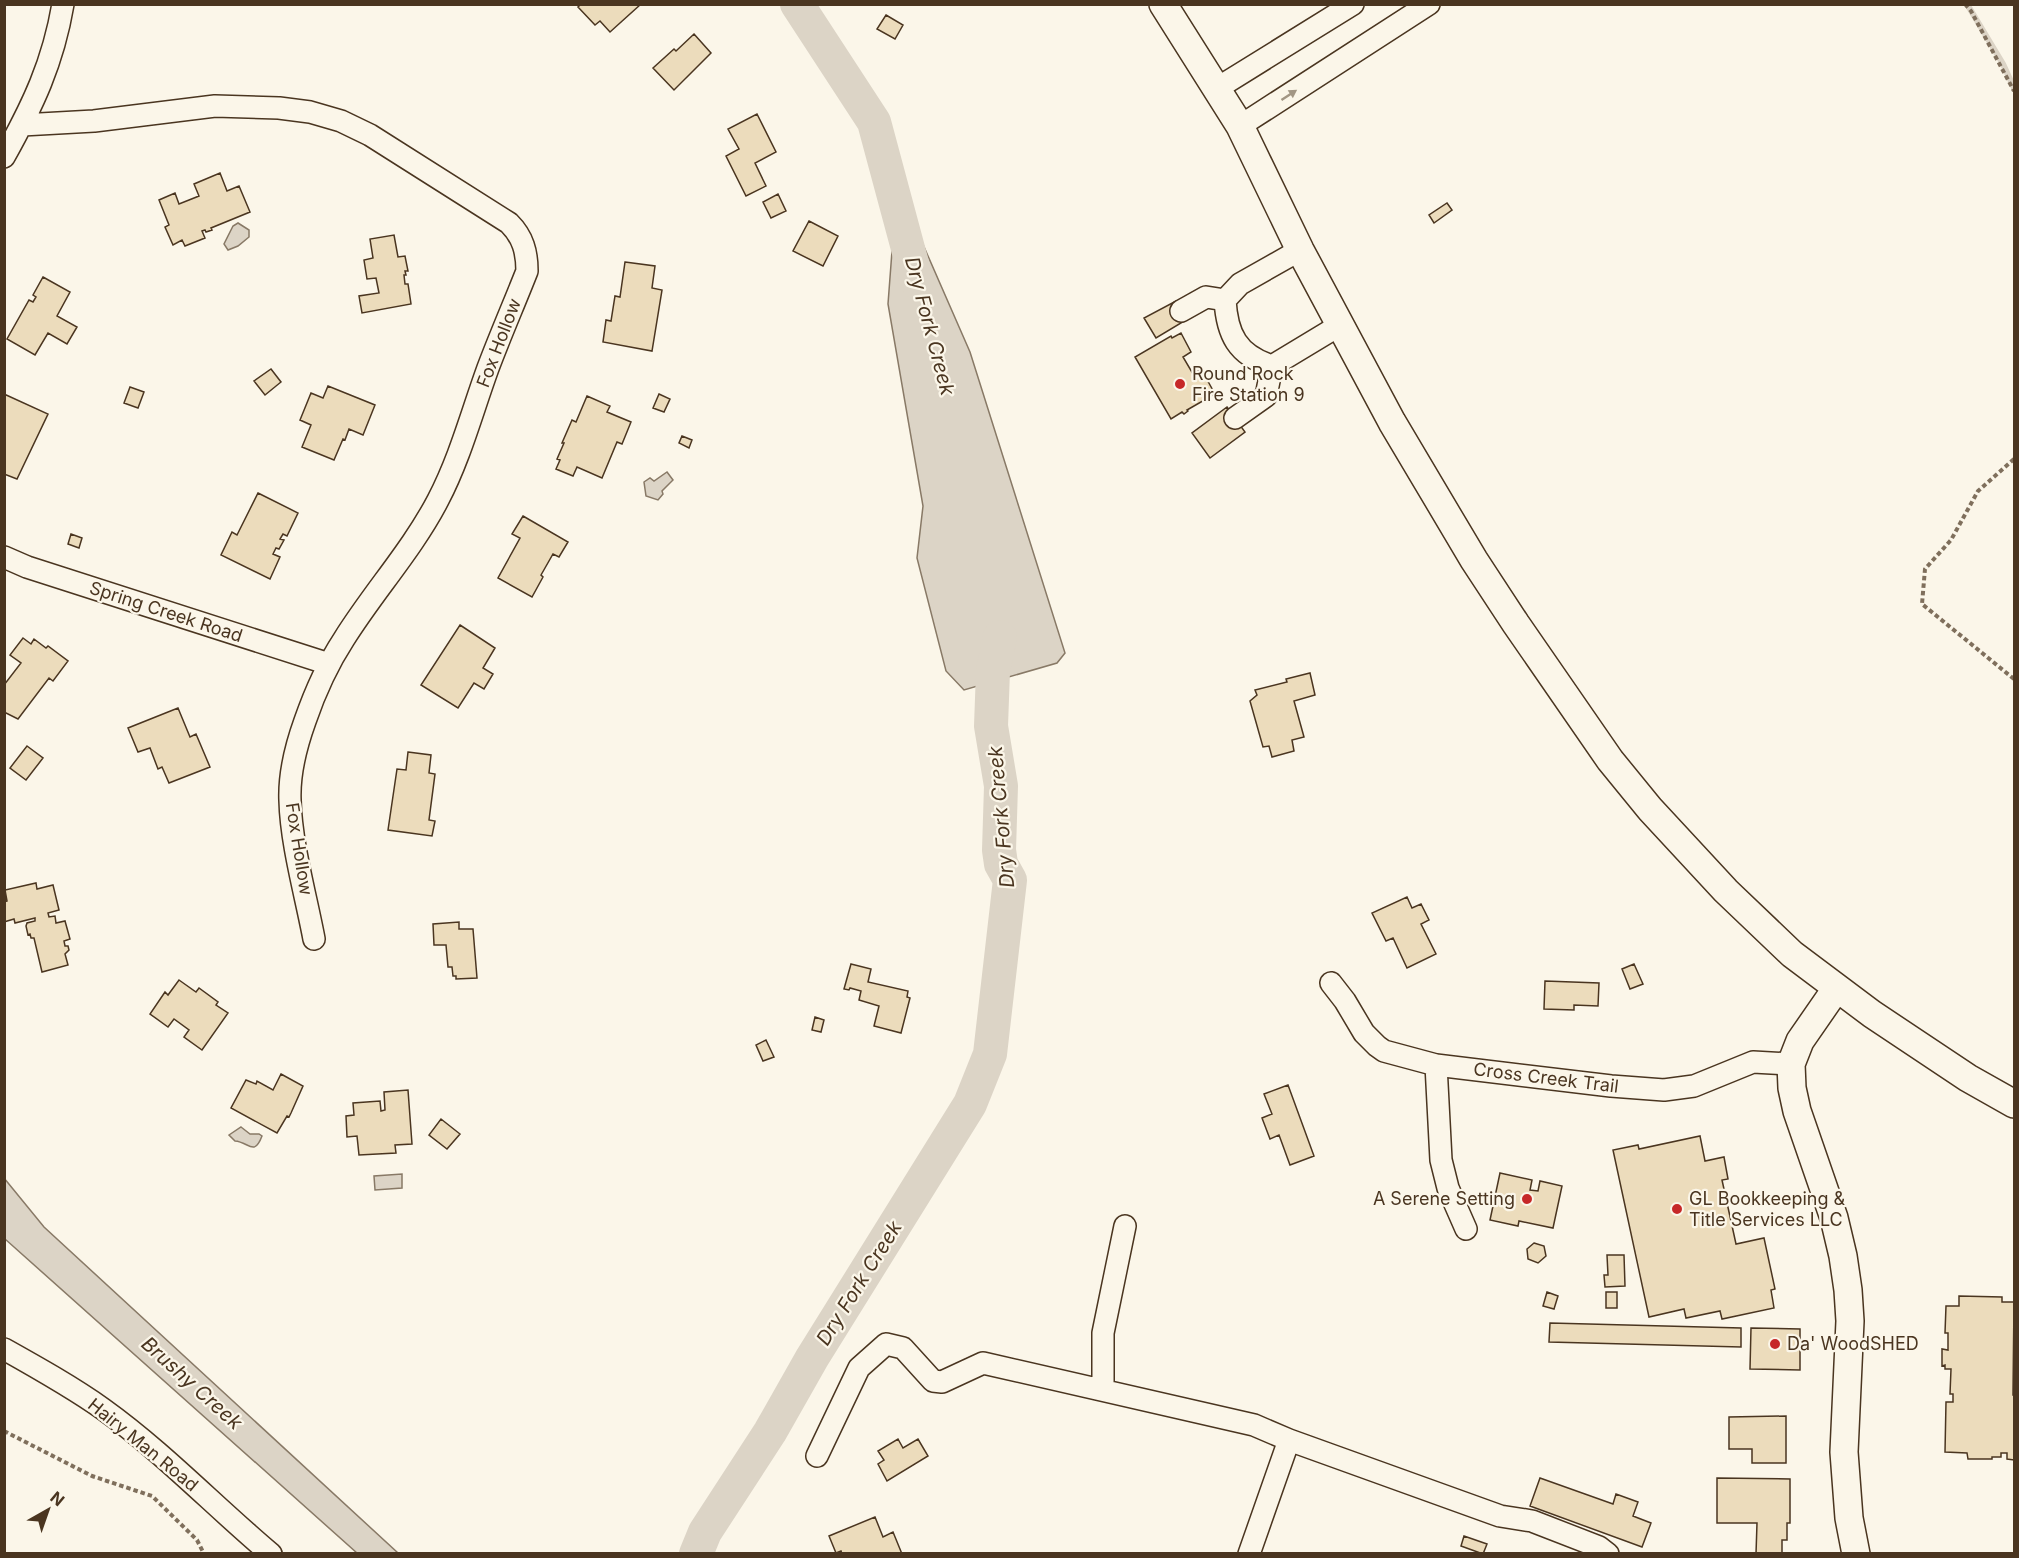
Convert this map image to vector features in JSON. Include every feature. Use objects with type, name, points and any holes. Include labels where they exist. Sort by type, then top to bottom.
[{"type":"main road","points":[[1162,4],[1239,126],[1300,250],[1392,422],[1474,560],[1610,760],[1650,809],[1726,891],[1792,954],[1836,989],[1968,1078],[2014,1104]]},
{"type":"main road","points":[[1836,989],[1800,1041],[1791,1064],[1792,1088],[1797,1110],[1834,1218],[1844,1256],[1850,1321],[1844,1452],[1849,1518],[1856,1554]]},
{"type":"street","points":[[4,157],[22,125],[50,62],[63,4]]},
{"type":"street","points":[[1216,90],[1353,4]]},
{"type":"street","points":[[1239,126],[1429,4]]},
{"type":"street","name":"Fox Hollow","points":[[22,125],[94,121],[183,108],[215,106],[247,105],[310,112],[370,135],[509,223],[519,235],[527,256],[527,271],[489,366],[457,459],[416,537],[328,664],[299,737],[292,768],[290,800],[296,846],[314,939]]},
{"type":"street","points":[[1272,366],[1256,361],[1236,343],[1226,321],[1225,300],[1240,284],[1300,250]]},
{"type":"street","points":[[1181,311],[1206,297],[1225,300]]},
{"type":"street","points":[[1235,418],[1266,396],[1272,366],[1340,325]]},
{"type":"street","name":"Spring Creek Road","points":[[4,557],[27,567],[328,664]]},
{"type":"street","name":"Cross Creek Trail","points":[[1331,983],[1364,1033],[1377,1046],[1384,1051],[1436,1065],[1611,1086],[1664,1090],[1694,1086],[1753,1062],[1791,1064]]},
{"type":"street","points":[[1436,1065],[1441,1160],[1448,1188],[1466,1229]]},
{"type":"street","points":[[1103,1389],[1103,1333],[1125,1226]]},
{"type":"street","points":[[817,1456],[859,1368],[886,1344],[903,1348],[933,1381],[942,1382],[983,1363],[1254,1425],[1289,1440],[1500,1516],[1532,1521],[1599,1547],[1608,1554]]},
{"type":"street","name":"Hairy Man Road","points":[[4,1349],[103,1409],[144,1442],[271,1554]]},
{"type":"street","points":[[1249,1554],[1289,1440]]},
{"type":"path","points":[[1965,4],[2014,91]]},
{"type":"path","points":[[2014,459],[1978,491],[1951,540],[1925,569],[1922,604],[2014,679]]},
{"type":"path","points":[[4,1431],[92,1476],[152,1496],[197,1540],[204,1554]]},
{"type":"water","points":[[238,223],[249,230],[249,237],[238,246],[228,250],[224,244],[233,226]]},
{"type":"water","points":[[914,224],[970,352],[1065,653],[1057,663],[964,690],[946,671],[917,558],[923,506],[888,304],[892,251]]},
{"type":"water","points":[[667,472],[673,480],[662,491],[663,494],[658,500],[646,496],[644,482],[650,478],[654,481]]},
{"type":"water","points":[[241,1127],[250,1134],[262,1136],[256,1146],[251,1147],[235,1141],[229,1135]]},
{"type":"water","points":[[402,1174],[402,1188],[375,1190],[374,1176]]},
{"type":"water","name":"Brushy Creek","points":[[4,1178],[44,1227],[398,1553],[357,1553],[5,1239]]},
{"type":"building","points":[[581,4],[641,4],[610,32],[600,21],[595,25],[578,7]]},
{"type":"building","points":[[886,15],[903,25],[895,39],[877,29]]},
{"type":"building","points":[[694,34],[711,53],[674,90],[653,68]]},
{"type":"building","points":[[757,114],[776,152],[755,163],[766,186],[746,196],[726,156],[739,149],[728,129]]},
{"type":"building","points":[[220,173],[227,191],[239,186],[250,212],[211,228],[212,230],[202,231],[205,238],[185,246],[182,240],[173,245],[165,227],[169,225],[159,200],[175,193],[179,204],[199,196],[194,184]]},
{"type":"building","points":[[778,194],[786,211],[771,218],[763,202]]},
{"type":"building","points":[[1447,203],[1452,210],[1434,223],[1429,215]]},
{"type":"building","points":[[809,221],[838,236],[823,266],[793,251]]},
{"type":"building","points":[[394,235],[398,257],[405,256],[408,271],[405,271],[406,275],[404,275],[405,284],[408,284],[411,304],[362,313],[359,296],[379,293],[376,278],[367,279],[364,260],[373,258],[370,239]]},
{"type":"building","points":[[625,262],[655,266],[652,288],[662,290],[652,351],[603,342],[606,320],[611,321],[615,296],[620,297]]},
{"type":"building","points":[[43,277],[70,292],[57,316],[77,327],[67,344],[48,333],[35,355],[7,339],[29,300],[33,302],[36,297],[33,295]]},
{"type":"building","points":[[1176,301],[1186,320],[1156,338],[1144,318]]},
{"type":"building","name":"Round Rock Fire Station 9","points":[[1181,333],[1191,352],[1183,357],[1193,374],[1201,369],[1215,394],[1184,414],[1182,412],[1171,419],[1135,357],[1171,336],[1172,338]]},
{"type":"building","points":[[271,369],[281,382],[265,395],[254,381]]},
{"type":"building","points":[[328,386],[375,405],[363,435],[349,429],[334,460],[302,447],[311,425],[300,420],[311,393],[323,398]]},
{"type":"building","points":[[130,387],[144,392],[138,408],[124,403]]},
{"type":"building","points":[[4,394],[48,414],[17,479],[4,474]]},
{"type":"building","points":[[659,394],[670,399],[664,412],[653,408]]},
{"type":"building","points":[[587,396],[610,406],[607,412],[631,422],[622,444],[617,442],[602,478],[577,467],[573,476],[556,469],[560,460],[557,459],[564,443],[562,443],[572,420],[576,422]]},
{"type":"building","points":[[1227,407],[1245,432],[1210,458],[1192,433]]},
{"type":"building","points":[[682,436],[692,440],[689,448],[679,443]]},
{"type":"building","points":[[258,493],[298,513],[287,536],[283,534],[280,539],[284,540],[273,554],[280,557],[270,579],[221,555],[232,532],[237,535]]},
{"type":"building","points":[[523,516],[568,542],[559,557],[553,554],[532,597],[498,578],[520,538],[512,534]]},
{"type":"building","points":[[71,534],[82,538],[79,548],[68,544]]},
{"type":"building","points":[[460,625],[495,648],[483,668],[493,674],[484,689],[474,683],[458,708],[421,685]]},
{"type":"building","points":[[23,638],[31,644],[34,639],[46,648],[48,646],[68,661],[53,681],[49,678],[18,719],[4,712],[4,685],[21,663],[10,655]]},
{"type":"building","points":[[1310,673],[1315,695],[1294,701],[1304,737],[1292,740],[1294,751],[1272,757],[1269,746],[1263,747],[1250,701],[1257,695],[1255,690],[1287,682],[1286,679]]},
{"type":"building","points":[[178,708],[190,737],[196,734],[210,767],[169,783],[162,767],[158,769],[150,748],[138,752],[128,728]]},
{"type":"building","points":[[27,746],[43,758],[26,780],[10,768]]},
{"type":"building","points":[[408,752],[431,755],[429,773],[435,774],[429,820],[435,821],[432,836],[388,830],[397,769],[406,770]]},
{"type":"building","points":[[36,883],[37,889],[53,885],[59,910],[48,913],[49,917],[55,916],[56,923],[65,921],[70,939],[64,941],[69,950],[65,954],[68,965],[42,972],[34,938],[28,935],[26,926],[27,923],[35,921],[35,918],[15,923],[14,919],[4,922],[4,902],[7,901],[5,890]]},
{"type":"building","points":[[1407,897],[1412,908],[1421,904],[1429,920],[1421,924],[1436,954],[1407,968],[1393,938],[1386,941],[1372,913]]},
{"type":"building","points":[[459,922],[459,929],[473,929],[477,978],[456,979],[456,976],[453,976],[452,967],[448,967],[446,945],[434,945],[433,924]]},
{"type":"building","points":[[851,964],[871,969],[868,982],[908,991],[907,997],[910,998],[901,1033],[874,1026],[879,1006],[859,1000],[861,991],[844,989]]},
{"type":"building","points":[[1634,964],[1643,984],[1630,989],[1622,969]]},
{"type":"building","points":[[179,980],[196,992],[199,988],[218,1002],[216,1005],[228,1013],[202,1050],[184,1037],[189,1030],[174,1019],[168,1027],[150,1014],[165,992],[168,995]]},
{"type":"building","points":[[1545,981],[1599,983],[1598,1006],[1574,1005],[1574,1010],[1544,1009]]},
{"type":"building","points":[[815,1017],[824,1020],[821,1032],[812,1030]]},
{"type":"building","points":[[766,1040],[774,1057],[763,1061],[756,1045]]},
{"type":"building","points":[[281,1074],[303,1086],[289,1117],[287,1116],[277,1133],[231,1108],[246,1080],[256,1084],[257,1081],[273,1090]]},
{"type":"building","points":[[1288,1085],[1314,1156],[1290,1165],[1279,1135],[1270,1139],[1262,1118],[1272,1114],[1264,1094]]},
{"type":"building","points":[[408,1090],[412,1144],[395,1145],[396,1153],[359,1155],[357,1136],[347,1137],[346,1116],[354,1115],[353,1103],[380,1101],[381,1111],[385,1110],[384,1092]]},
{"type":"building","points":[[441,1119],[460,1134],[447,1149],[429,1135]]},
{"type":"building","name":"GL Bookkeeping & Title Services LLC","points":[[1700,1136],[1705,1161],[1724,1157],[1728,1179],[1722,1180],[1736,1244],[1764,1238],[1775,1289],[1771,1290],[1774,1308],[1722,1319],[1720,1311],[1686,1318],[1684,1309],[1649,1317],[1613,1150],[1638,1145],[1639,1149]]},
{"type":"building","name":"A Serene Setting","points":[[1500,1173],[1532,1180],[1530,1190],[1538,1191],[1540,1181],[1562,1186],[1553,1228],[1519,1221],[1518,1226],[1490,1220]]},
{"type":"building","points":[[1534,1243],[1544,1246],[1546,1256],[1538,1263],[1528,1259],[1527,1249]]},
{"type":"building","points":[[1607,1255],[1624,1255],[1625,1286],[1605,1287],[1604,1275],[1608,1275]]},
{"type":"building","points":[[1547,1292],[1558,1296],[1554,1309],[1543,1306]]},
{"type":"building","points":[[1606,1292],[1617,1292],[1617,1308],[1606,1308]]},
{"type":"building","points":[[1959,1296],[2002,1297],[2002,1302],[2014,1302],[2014,1460],[2007,1459],[2007,1453],[2001,1453],[2001,1457],[1992,1457],[1992,1459],[1968,1459],[1967,1453],[1945,1452],[1946,1402],[1953,1402],[1953,1394],[1950,1394],[1951,1369],[1945,1369],[1945,1365],[1942,1366],[1942,1349],[1948,1350],[1948,1333],[1945,1333],[1946,1306],[1959,1306]]},
{"type":"building","points":[[1550,1323],[1741,1328],[1741,1347],[1549,1342]]},
{"type":"building","name":"Da' WoodSHED","points":[[1751,1328],[1800,1329],[1800,1370],[1750,1369]]},
{"type":"building","points":[[1786,1416],[1786,1463],[1752,1463],[1752,1449],[1729,1449],[1729,1417]]},
{"type":"building","points":[[898,1439],[903,1448],[918,1439],[928,1456],[887,1481],[878,1464],[884,1460],[878,1451]]},
{"type":"building","points":[[1540,1478],[1613,1504],[1616,1494],[1638,1502],[1633,1516],[1651,1523],[1642,1547],[1530,1506]]},
{"type":"building","points":[[1717,1478],[1790,1479],[1790,1523],[1787,1523],[1787,1540],[1782,1540],[1782,1554],[1756,1554],[1757,1523],[1717,1523]]},
{"type":"building","points":[[875,1517],[883,1537],[893,1532],[902,1554],[842,1554],[841,1551],[836,1553],[829,1536]]},
{"type":"building","points":[[1464,1536],[1487,1544],[1483,1554],[1461,1546]]},
{"type":"waterway","name":"Dry Fork Creek","points":[[797,4],[874,122],[917,282]]},
{"type":"waterway","points":[[1967,4],[2003,64],[2014,88]]},
{"type":"waterway","name":"Dry Fork Creek","points":[[696,1554],[705,1532],[770,1432],[812,1358],[970,1104],[990,1054],[1010,880],[1001,864],[999,850],[1001,786],[991,726],[993,671],[1000,637]]},
{"type":"place","name":"Round Rock Fire Station 9","points":[[1180,384]]},
{"type":"place","name":"A Serene Setting","points":[[1527,1199]]},
{"type":"place","name":"GL Bookkeeping & Title Services LLC","points":[[1677,1209]]},
{"type":"place","name":"Da' WoodSHED","points":[[1775,1344]]}]
